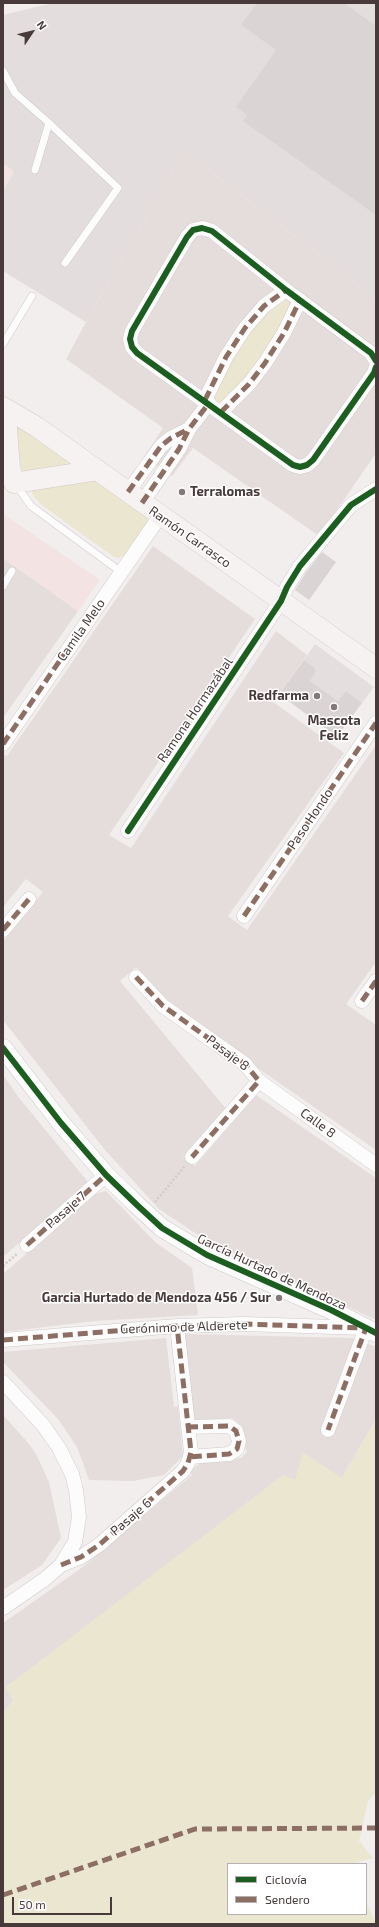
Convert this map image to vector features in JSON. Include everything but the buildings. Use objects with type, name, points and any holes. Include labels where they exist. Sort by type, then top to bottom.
[{"type":"main road","name":"Ramón Carrasco","points":[[3,407],[11,425],[98,470],[160,516],[376,668]]},
{"type":"main road","points":[[11,425],[10,472],[8,484],[98,470]]},
{"type":"street","points":[[376,361],[371,353],[286,290],[212,231],[202,228],[190,233],[132,331],[131,343],[138,353],[207,401],[293,465],[303,467],[313,460],[374,374],[376,367]]},
{"type":"street","points":[[135,498],[161,446],[171,438],[189,429],[207,401],[226,357],[245,328],[264,306],[286,290]]},
{"type":"street","points":[[221,412],[249,384],[265,363],[284,333],[300,300]]},
{"type":"street","name":"Ramona Hormazábal","points":[[128,831],[281,601],[287,587],[300,566],[351,505],[376,489]]},
{"type":"street","name":"Camila Melo","points":[[3,744],[160,516]]},
{"type":"street","name":"Paso Hondo","points":[[244,916],[376,723]]},
{"type":"street","points":[[3,930],[29,899]]},
{"type":"street","name":"Pasaje 8","points":[[136,977],[148,992],[163,1006],[245,1064],[259,1081],[192,1157]]},
{"type":"street","points":[[362,1001],[376,981]]},
{"type":"street","name":"García Hurtado de Mendoza","points":[[3,1048],[61,1123],[106,1175],[145,1213],[175,1236],[207,1255],[331,1310],[371,1330]]},
{"type":"street","name":"Calle 8","points":[[259,1081],[376,1165]]},
{"type":"street","name":"Pasaje 7","points":[[27,1245],[106,1175]]},
{"type":"street","name":"Gerónimo de Alderete","points":[[3,1340],[178,1326],[243,1324],[371,1330]]},
{"type":"street","points":[[178,1326],[190,1457],[229,1454],[237,1449],[239,1442],[236,1430],[229,1426],[188,1427]]},
{"type":"street","points":[[328,1430],[371,1330]]},
{"type":"street","points":[[3,1382],[52,1436],[72,1474],[79,1505],[78,1530],[71,1550],[61,1565],[45,1579],[3,1608]]},
{"type":"street","name":"Pasaje 6","points":[[61,1565],[80,1557],[99,1545],[183,1471],[190,1457]]},
{"type":"lane","points":[[3,71],[15,93],[118,188],[65,263]]},
{"type":"lane","points":[[35,170],[49,123]]},
{"type":"lane","points":[[3,344],[32,296]]},
{"type":"lane","points":[[8,484],[31,506],[121,572]]},
{"type":"lane","points":[[3,586],[12,571]]},
{"type":"path","points":[[145,1213],[192,1157]]},
{"type":"path","points":[[3,1266],[27,1245]]},
{"type":"shaded area","points":[[52,3],[373,3],[376,5],[376,299],[184,151],[86,322],[3,271],[3,191],[14,172],[3,163],[3,15]]},
{"type":"shaded area","points":[[184,151],[376,299],[376,453],[319,536],[193,448],[172,476],[144,457],[163,428],[66,359]]},
{"type":"shaded area","points":[[3,163],[14,172],[3,191]]},
{"type":"shaded area","points":[[285,298],[289,302],[289,307],[276,334],[259,362],[242,383],[222,401],[213,401],[212,392],[256,320]]},
{"type":"shaded area","points":[[18,424],[147,516],[148,523],[125,555],[118,558],[114,557],[43,506],[34,497],[21,468],[14,431],[15,425]]},
{"type":"shaded area","points":[[3,514],[100,580],[78,611],[3,558]]},
{"type":"shaded area","points":[[153,546],[255,619],[109,835],[131,848],[276,631],[307,655],[273,702],[344,753],[228,916],[247,930],[376,745],[376,962],[346,1004],[376,1025],[376,1150],[236,1053],[164,998],[136,967],[120,981],[227,1110],[183,1157],[195,1166],[256,1095],[376,1178],[376,1320],[207,1241],[159,1209],[105,1150],[3,1020],[3,941],[43,892],[26,879],[3,907],[3,754],[7,756]]},
{"type":"shaded area","points":[[3,558],[78,611],[3,718]]},
{"type":"shaded area","points":[[315,644],[374,687],[362,703],[346,691],[338,701],[310,681],[316,672],[314,667],[304,660]]},
{"type":"shaded area","points":[[3,1075],[20,1099],[88,1182],[3,1257]]},
{"type":"shaded area","points":[[106,1191],[155,1242],[192,1268],[198,1315],[95,1321],[3,1332],[3,1274],[94,1194]]},
{"type":"shaded area","points":[[185,1334],[353,1338],[376,1347],[376,1419],[342,1478],[295,1480],[6,1687],[13,1701],[3,1713],[3,1623],[80,1569],[192,1475],[190,1472],[201,1462],[241,1458],[247,1452],[238,1423],[232,1418],[191,1421]]},
{"type":"shaded area","points":[[166,1338],[174,1407],[178,1406],[183,1456],[164,1475],[133,1481],[89,1480],[77,1447],[58,1419],[3,1362],[3,1352]]},
{"type":"shaded area","points":[[3,1415],[30,1445],[37,1456],[49,1482],[61,1538],[42,1565],[3,1590]]},
{"type":"shaded area","points":[[376,1419],[376,1792],[368,1801],[359,1841],[373,1858],[355,1863],[227,1863],[227,1915],[367,1915],[367,1904],[376,1924],[3,1924],[3,1713],[13,1701],[6,1687],[283,1475],[295,1480],[303,1452],[342,1478]]},
{"type":"marked path","points":[[205,400],[226,357],[245,328],[264,306],[286,290]]},
{"type":"marked path","points":[[221,412],[249,384],[265,363],[284,333],[300,300]]},
{"type":"marked path","points":[[142,503],[179,449],[189,429],[209,403]]},
{"type":"marked path","points":[[128,492],[161,446],[171,438],[189,429]]},
{"type":"marked path","points":[[3,744],[71,644]]},
{"type":"marked path","points":[[244,916],[376,723]]},
{"type":"marked path","points":[[3,930],[29,899]]},
{"type":"marked path","points":[[136,977],[163,1006],[245,1064],[259,1081],[192,1157]]},
{"type":"marked path","points":[[362,1001],[376,981]]},
{"type":"marked path","points":[[27,1245],[106,1175]]},
{"type":"marked path","points":[[3,1340],[177,1326],[243,1324],[366,1328],[328,1430]]},
{"type":"marked path","points":[[61,1565],[81,1557],[99,1545],[183,1471],[188,1463],[191,1452],[177,1326]]},
{"type":"marked path","points":[[188,1427],[229,1426],[236,1431],[239,1441],[237,1449],[229,1454],[190,1457]]},
{"type":"marked path","points":[[3,1895],[195,1829],[376,1828]]},
{"type":"cycle path","points":[[376,361],[371,353],[286,290],[212,231],[202,228],[193,230],[187,237],[132,331],[130,339],[132,347],[137,353],[293,465],[300,467],[307,465],[313,460],[374,373],[376,367]]},
{"type":"cycle path","points":[[128,831],[281,601],[287,587],[300,566],[351,505],[376,489]]},
{"type":"cycle path","points":[[3,1048],[61,1123],[106,1175],[162,1228],[207,1255],[331,1310],[376,1333]]},
{"type":"place","name":"Terralomas","points":[[182,492]]},
{"type":"place","name":"Redfarma","points":[[317,696]]},
{"type":"place","name":"Mascota Feliz","points":[[334,707]]},
{"type":"place","name":"Garcia Hurtado de Mendoza 456 / Sur","points":[[279,1298]]}]
